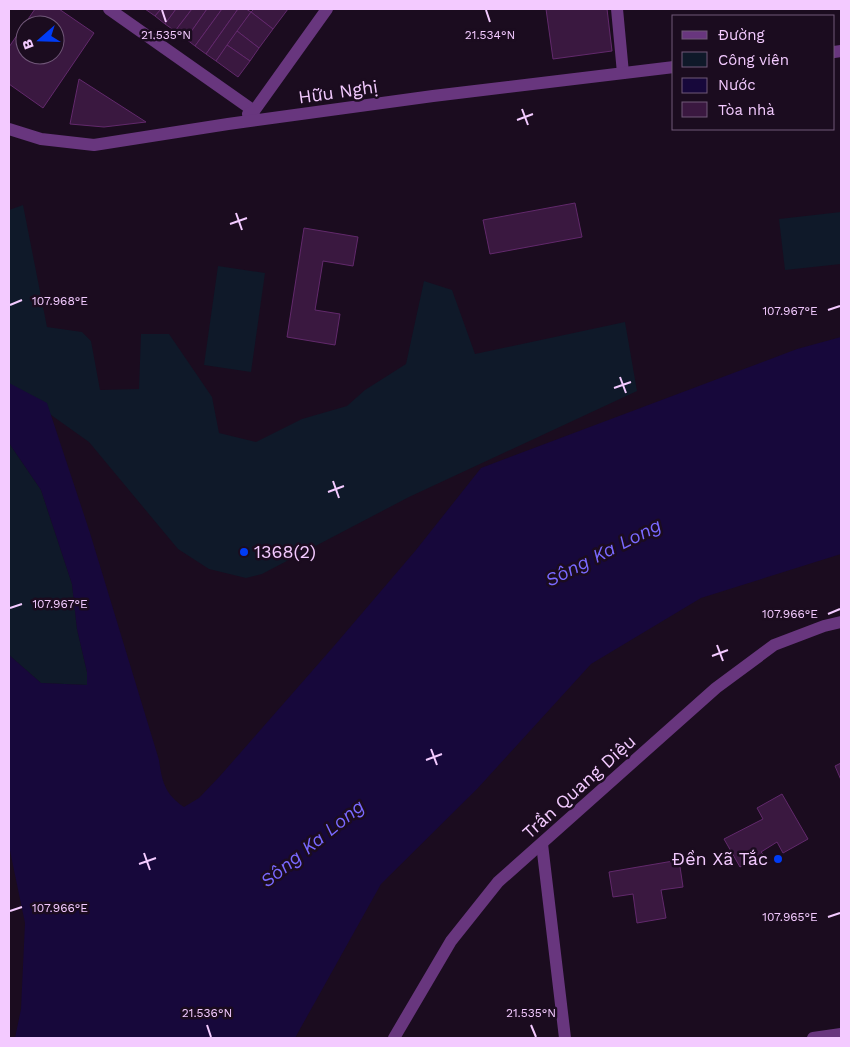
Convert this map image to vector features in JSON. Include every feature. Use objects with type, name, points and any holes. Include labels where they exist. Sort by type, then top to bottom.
[{"type":"street","points":[[109,9],[254,111]]},
{"type":"street","points":[[228,124],[254,111],[327,9]]},
{"type":"street","points":[[617,9],[623,72]]},
{"type":"street","name":"Hữu Nghị","points":[[9,129],[41,139],[94,145],[228,124],[623,72],[672,68]]},
{"type":"street","name":"Trần Quang Diệu","points":[[394,1038],[451,941],[498,882],[716,688],[774,645],[824,626],[841,622]]},
{"type":"street","points":[[542,844],[565,1038]]},
{"type":"street","points":[[813,1038],[841,1034]]},
{"type":"green space","points":[[23,205],[47,327],[82,332],[91,341],[100,390],[139,389],[141,334],[169,334],[212,397],[219,433],[256,442],[302,419],[347,406],[365,390],[406,364],[424,281],[452,290],[475,354],[625,322],[637,391],[409,497],[262,574],[246,578],[209,569],[178,549],[89,442],[9,385],[9,210]]},
{"type":"green space","points":[[841,212],[841,264],[785,270],[779,219]]},
{"type":"green space","points":[[218,266],[265,273],[251,372],[204,365]]},
{"type":"green space","points":[[9,443],[41,490],[72,584],[77,629],[87,672],[87,685],[41,683],[9,655]]},
{"type":"water","name":"Sông Ka Long","points":[[841,337],[841,554],[701,598],[591,664],[477,789],[381,884],[295,1038],[15,1038],[21,1009],[25,923],[9,846],[9,655],[41,683],[87,685],[87,672],[77,629],[72,584],[41,490],[9,443],[9,383],[47,403],[90,533],[159,760],[163,781],[172,797],[184,807],[199,798],[220,776],[334,646],[416,550],[481,468],[797,349]]},
{"type":"building","points":[[35,9],[59,9],[94,33],[43,108],[9,84],[9,47],[15,38],[15,65],[65,65],[65,15],[31,15]]},
{"type":"building","points":[[145,9],[161,9],[155,16]]},
{"type":"building","points":[[161,9],[176,9],[165,24],[155,16]]},
{"type":"building","points":[[176,9],[192,9],[175,31],[165,24]]},
{"type":"building","points":[[192,9],[207,9],[186,39],[175,31]]},
{"type":"building","points":[[207,9],[222,9],[195,46],[186,39]]},
{"type":"building","points":[[222,9],[238,9],[206,54],[195,46]]},
{"type":"building","points":[[238,9],[246,9],[251,12],[216,61],[206,54]]},
{"type":"building","points":[[254,9],[288,9],[273,29],[251,12]]},
{"type":"building","points":[[546,9],[607,9],[612,51],[553,59]]},
{"type":"building","points":[[251,12],[273,29],[259,48],[237,31]]},
{"type":"building","points":[[237,31],[259,48],[250,61],[227,45]]},
{"type":"building","points":[[227,45],[250,61],[238,77],[216,61]]},
{"type":"building","points":[[79,79],[146,122],[104,127],[70,124]]},
{"type":"building","points":[[575,203],[582,237],[490,254],[483,220]]},
{"type":"building","points":[[304,228],[358,237],[353,266],[323,261],[315,310],[340,314],[335,345],[287,337]]},
{"type":"building","points":[[841,763],[841,780],[835,766]]},
{"type":"building","points":[[782,794],[808,839],[783,853],[777,842],[761,852],[763,854],[740,867],[724,839],[763,819],[757,808]]},
{"type":"building","points":[[679,860],[683,887],[661,890],[666,918],[637,923],[633,894],[613,897],[609,872]]},
{"type":"place","name":"1368(2)","points":[[244,552]]},
{"type":"place","name":"Đền Xã Tắc","points":[[778,859]]}]
